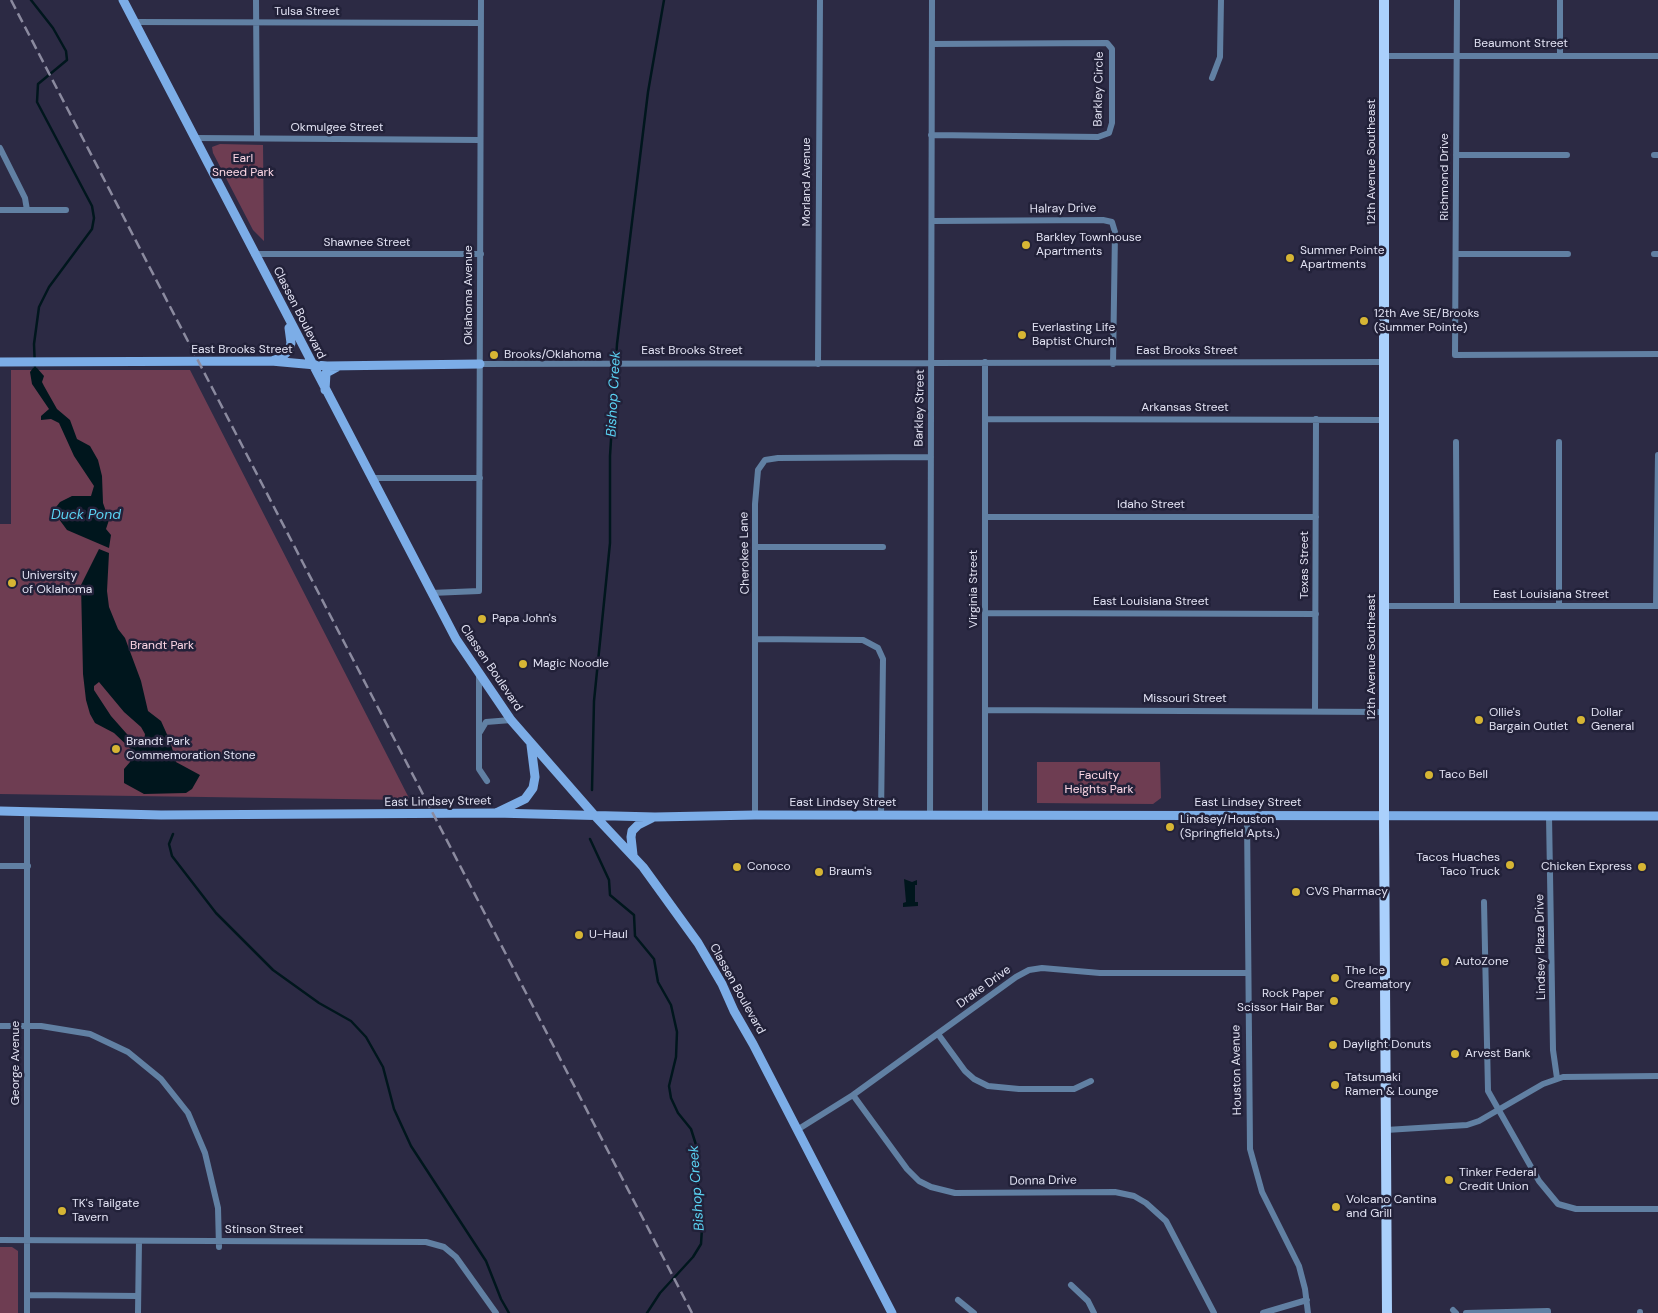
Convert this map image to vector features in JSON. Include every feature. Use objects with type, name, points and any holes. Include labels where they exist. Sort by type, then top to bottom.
[{"type":"main road","name":"12th Avenue Southeast","points":[[1384,0],[1384,816],[1387,1313]]},
{"type":"street","name":"Classen Boulevard","points":[[123,0],[370,478],[431,593],[479,675],[511,720],[531,744],[595,816],[633,855],[662,891],[714,970],[734,1012],[892,1313]]},
{"type":"street","points":[[256,0],[257,138]]},
{"type":"street","name":"Oklahoma Avenue","points":[[431,593],[479,591],[481,0]]},
{"type":"street","name":"Morland Avenue","points":[[818,364],[820,0]]},
{"type":"street","name":"Barkley Street","points":[[930,816],[932,0]]},
{"type":"street","points":[[1212,78],[1220,57],[1221,0]]},
{"type":"street","name":"Richmond Drive","points":[[1457,0],[1455,355],[1658,354]]},
{"type":"street","points":[[1560,0],[1560,55]]},
{"type":"street","name":"Tulsa Street","points":[[134,22],[480,24]]},
{"type":"street","name":"Barkley Circle","points":[[932,44],[1108,43],[1112,49],[1112,123],[1109,133],[1098,137],[932,135]]},
{"type":"street","name":"Beaumont Street","points":[[1384,56],[1658,56]]},
{"type":"street","name":"Okmulgee Street","points":[[194,138],[480,140]]},
{"type":"street","points":[[0,148],[25,198],[27,210]]},
{"type":"street","points":[[1456,155],[1567,155]]},
{"type":"street","points":[[0,210],[66,210]]},
{"type":"street","name":"Halray Drive","points":[[932,221],[1102,220],[1112,222],[1115,232],[1113,364]]},
{"type":"street","name":"Shawnee Street","points":[[254,254],[481,254]]},
{"type":"street","points":[[1457,254],[1568,254]]},
{"type":"street","points":[[271,361],[281,358],[289,350],[291,343],[289,321]]},
{"type":"street","name":"East Brooks Street","points":[[0,362],[271,361],[340,366],[932,362],[1113,364],[1384,362]]},
{"type":"street","name":"Virginia Street","points":[[985,362],[985,816]]},
{"type":"street","points":[[325,390],[326,373],[340,366]]},
{"type":"street","name":"Arkansas Street","points":[[986,419],[1384,420]]},
{"type":"street","name":"Texas Street","points":[[1315,711],[1316,420]]},
{"type":"street","points":[[1456,442],[1457,606]]},
{"type":"street","points":[[1559,442],[1559,606]]},
{"type":"street","points":[[1657,606],[1658,455]]},
{"type":"street","name":"Cherokee Lane","points":[[756,815],[756,477],[758,470],[765,460],[778,458],[931,458]]},
{"type":"street","points":[[370,478],[480,478]]},
{"type":"street","name":"Idaho Street","points":[[985,516],[1316,517]]},
{"type":"street","points":[[757,547],[883,547]]},
{"type":"street","name":"East Louisiana Street","points":[[1384,606],[1657,606]]},
{"type":"street","name":"East Louisiana Street","points":[[986,613],[1316,614]]},
{"type":"street","points":[[756,639],[852,639],[874,644],[878,648],[882,659],[880,816]]},
{"type":"street","points":[[479,675],[479,769],[487,781]]},
{"type":"street","name":"Missouri Street","points":[[985,710],[1384,712]]},
{"type":"street","points":[[479,736],[486,722],[511,720]]},
{"type":"street","points":[[495,813],[524,799],[532,788],[534,773],[531,744]]},
{"type":"street","name":"East Lindsey Street","points":[[0,810],[161,815],[495,813],[655,817],[756,815],[1658,816]]},
{"type":"street","name":"East Lindsey Street","points":[[0,816],[17,816],[27,812]]},
{"type":"street","name":"George Avenue","points":[[27,812],[27,1313]]},
{"type":"street","name":"Houston Avenue","points":[[1247,816],[1249,1135],[1252,1160],[1262,1192],[1299,1266],[1308,1313]]},
{"type":"street","name":"Lindsey Plaza Drive","points":[[1549,816],[1554,1050],[1557,1078]]},
{"type":"street","points":[[633,855],[632,831],[655,817]]},
{"type":"street","points":[[0,866],[28,866]]},
{"type":"street","points":[[1484,902],[1488,1091],[1539,1180],[1558,1204],[1576,1209],[1658,1209]]},
{"type":"street","name":"Drake Drive","points":[[797,1130],[853,1094],[1029,970],[1042,968],[1100,973],[1248,973]]},
{"type":"street","points":[[0,1026],[28,1026],[73,1030],[103,1039],[137,1058],[167,1085],[192,1119],[206,1153],[218,1208],[218,1244]]},
{"type":"street","points":[[938,1034],[964,1071],[988,1086],[1014,1089],[1074,1089],[1091,1080]]},
{"type":"street","points":[[1386,1130],[1461,1127],[1479,1121],[1543,1084],[1557,1078],[1658,1076]]},
{"type":"street","name":"Donna Drive","points":[[853,1094],[907,1169],[920,1181],[931,1187],[945,1192],[964,1193],[1115,1192],[1134,1196],[1146,1203],[1166,1221],[1214,1313]]},
{"type":"street","name":"Stinson Street","points":[[0,1240],[139,1241],[218,1244],[432,1243],[444,1248],[456,1257],[496,1313]]},
{"type":"street","points":[[138,1313],[139,1241]]},
{"type":"street","points":[[1070,1285],[1088,1302],[1094,1313]]},
{"type":"street","points":[[27,1295],[138,1296]]},
{"type":"street","points":[[958,1300],[974,1313]]},
{"type":"street","points":[[1262,1313],[1307,1300]]},
{"type":"street","points":[[1466,1313],[1548,1311],[1548,1313]]},
{"type":"green space","name":"Earl Sneed Park","points":[[220,144],[263,145],[264,241],[253,230],[213,153],[212,147]]},
{"type":"green space","name":"Brandt Park","points":[[11,370],[190,370],[410,800],[0,794],[0,524],[11,524]]},
{"type":"green space","name":"Faculty Heights Park","points":[[1037,762],[1160,762],[1161,798],[1153,804],[1037,803]]},
{"type":"green space","points":[[0,1247],[12,1247],[18,1251],[18,1313],[0,1313]]},
{"type":"water","name":"Duck Pond","points":[[33,368],[37,368],[44,376],[42,382],[44,386],[57,409],[70,420],[77,439],[90,446],[98,460],[102,476],[103,503],[109,520],[106,529],[111,535],[109,548],[67,530],[53,511],[60,502],[72,496],[91,496],[94,486],[74,456],[59,423],[51,419],[41,420],[41,416],[49,409],[32,384],[30,372]]},
{"type":"water","points":[[99,549],[109,553],[107,591],[109,607],[118,629],[125,638],[141,681],[148,711],[161,721],[170,741],[176,762],[200,775],[192,789],[186,793],[144,794],[124,783],[124,769],[130,762],[133,751],[114,733],[95,723],[86,700],[83,674],[81,585]],"holes":[[[99,682],[124,712],[141,727],[145,734],[144,743],[134,742],[111,716],[94,690],[94,686]]]},
{"type":"water","points":[[904,879],[912,882],[917,880],[917,885],[915,885],[915,902],[918,902],[918,906],[903,907],[903,903],[906,902]]},
{"type":"waterway","points":[[31,0],[53,28],[66,51],[67,60],[38,84],[37,102],[92,206],[94,218],[92,229],[49,287],[39,307],[34,344],[35,368]]},
{"type":"waterway","name":"Bishop Creek","points":[[592,790],[594,701],[610,543],[610,456],[617,344],[648,92],[664,0]]},
{"type":"waterway","points":[[173,834],[169,844],[172,856],[216,913],[273,970],[319,1003],[351,1021],[366,1037],[383,1067],[394,1109],[411,1146],[486,1261],[501,1299],[509,1313]]},
{"type":"waterway","name":"Bishop Creek","points":[[590,839],[609,880],[610,895],[634,915],[635,936],[654,959],[658,982],[671,1005],[677,1032],[676,1057],[669,1086],[671,1098],[678,1113],[691,1129],[697,1148],[699,1218],[702,1228],[701,1244],[693,1257],[660,1293],[647,1313]]},
{"type":"railway","points":[[11,0],[692,1313]]},
{"type":"place","name":"Barkley Townhouse Apartments","points":[[1026,245]]},
{"type":"place","name":"Summer Pointe Apartments","points":[[1290,258]]},
{"type":"place","name":"12th Ave SE/Brooks (Summer Pointe)","points":[[1364,321]]},
{"type":"place","name":"Everlasting Life Baptist Church","points":[[1022,335]]},
{"type":"place","name":"Brooks/Oklahoma","points":[[494,355]]},
{"type":"place","name":"University of Oklahoma","points":[[12,583]]},
{"type":"place","name":"Papa John's","points":[[482,619]]},
{"type":"place","name":"Magic Noodle","points":[[523,664]]},
{"type":"place","name":"Ollie's Bargain Outlet","points":[[1479,720]]},
{"type":"place","name":"Dollar General","points":[[1581,720]]},
{"type":"place","name":"Brandt Park Commemoration Stone","points":[[116,749]]},
{"type":"place","name":"Taco Bell","points":[[1429,775]]},
{"type":"place","name":"Lindsey/Houston (Springfield Apts.)","points":[[1170,827]]},
{"type":"place","name":"Tacos Huaches Taco Truck","points":[[1510,865]]},
{"type":"place","name":"Conoco","points":[[737,867]]},
{"type":"place","name":"Chicken Express","points":[[1642,867]]},
{"type":"place","name":"Braum's","points":[[819,872]]},
{"type":"place","name":"CVS Pharmacy","points":[[1296,892]]},
{"type":"place","name":"U-Haul","points":[[579,935]]},
{"type":"place","name":"AutoZone","points":[[1445,962]]},
{"type":"place","name":"The Ice Creamatory","points":[[1335,978]]},
{"type":"place","name":"Rock Paper Scissor Hair Bar","points":[[1334,1001]]},
{"type":"place","name":"Daylight Donuts","points":[[1333,1045]]},
{"type":"place","name":"Arvest Bank","points":[[1455,1054]]},
{"type":"place","name":"Tatsumaki Ramen & Lounge","points":[[1335,1085]]},
{"type":"place","name":"Tinker Federal Credit Union","points":[[1449,1180]]},
{"type":"place","name":"Volcano Cantina and Grill","points":[[1336,1207]]},
{"type":"place","name":"TK's Tailgate Tavern","points":[[62,1211]]}]
